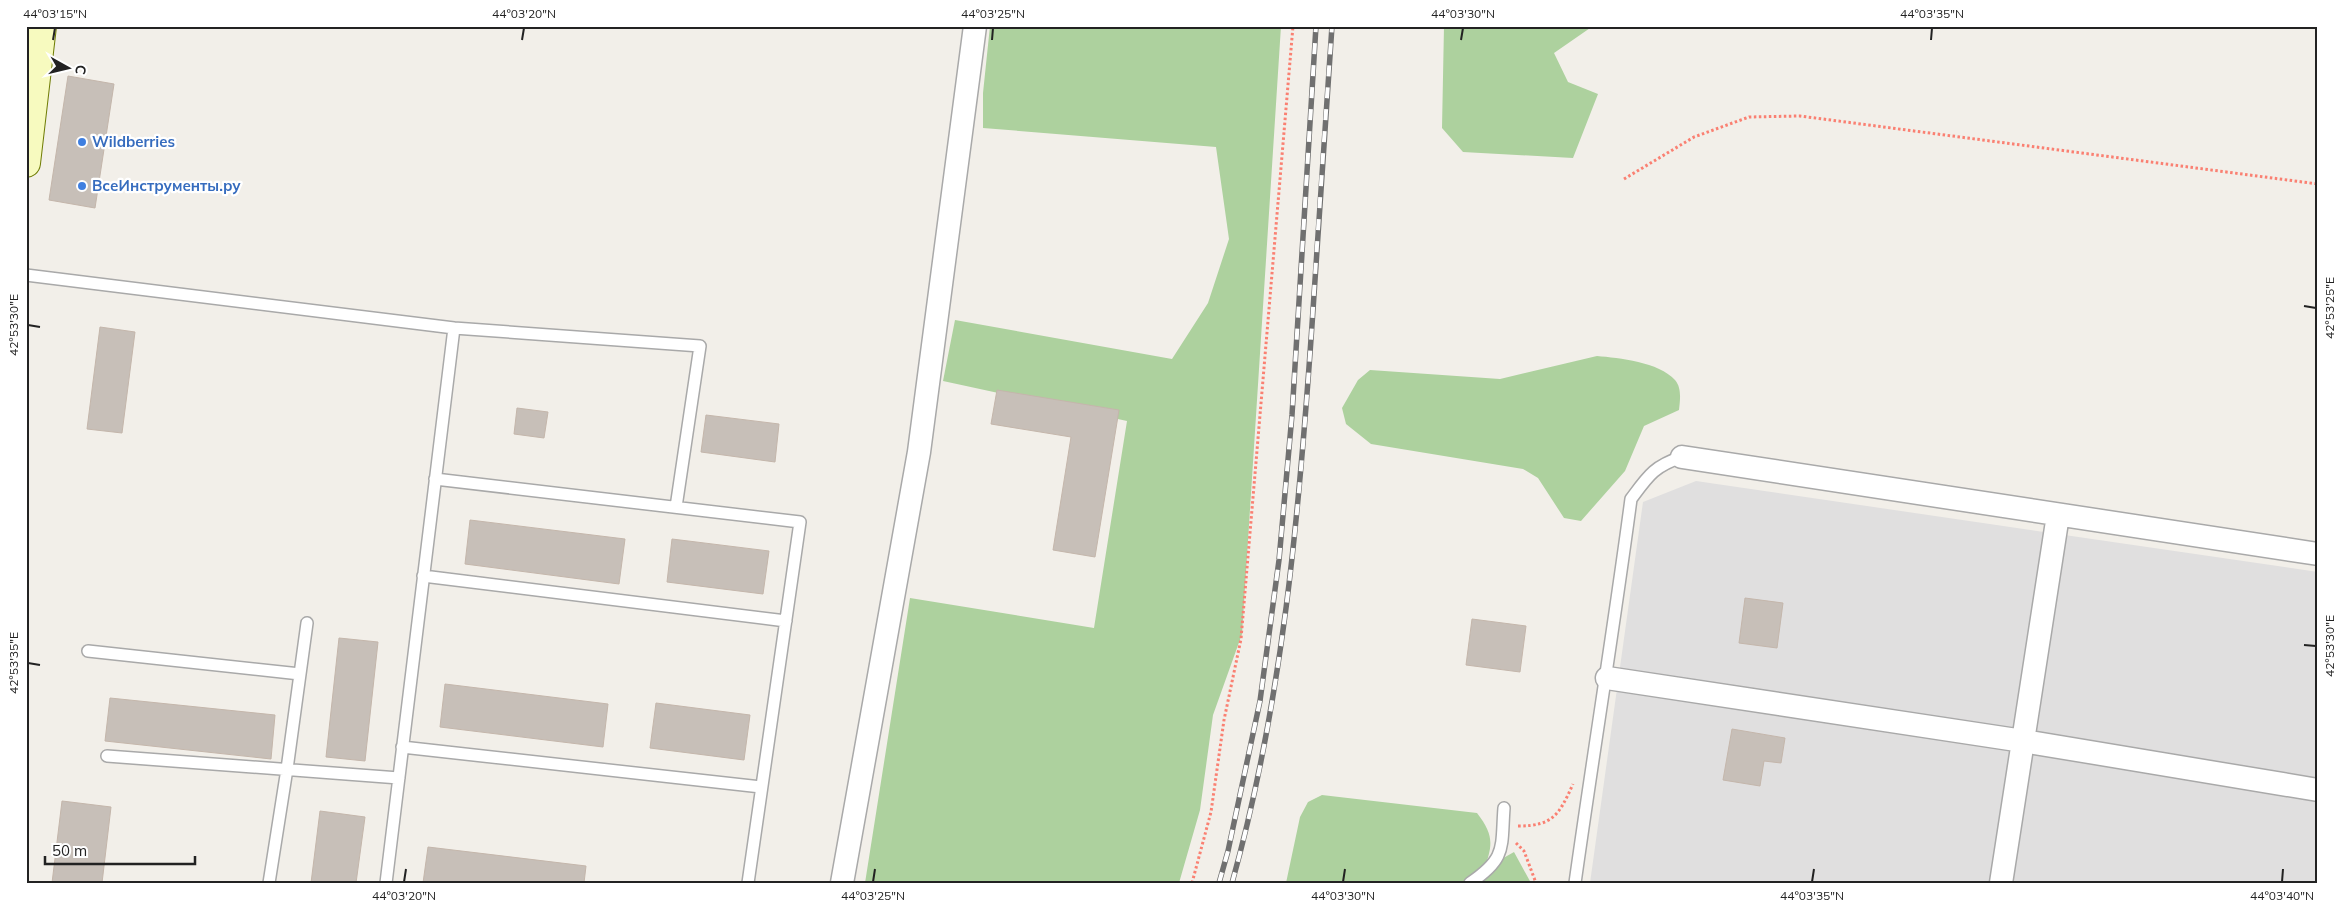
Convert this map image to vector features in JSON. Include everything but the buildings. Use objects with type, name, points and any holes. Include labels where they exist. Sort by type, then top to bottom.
[{"type":"main road","points":[[26,163],[42,26]]},
{"type":"street","points":[[842,883],[920,452],[975,26]]},
{"type":"street","points":[[1682,457],[2318,554]]},
{"type":"street","points":[[2001,883],[2058,514]]},
{"type":"street","points":[[1607,678],[2022,741],[2318,790]]},
{"type":"lane","points":[[26,274],[454,328],[700,346],[676,508]]},
{"type":"lane","points":[[386,883],[454,328]]},
{"type":"lane","points":[[1575,883],[1607,678],[1631,499],[1648,476],[1664,463],[1682,457]]},
{"type":"lane","points":[[435,479],[800,522],[748,883]]},
{"type":"lane","points":[[423,576],[786,621]]},
{"type":"lane","points":[[269,883],[307,623]]},
{"type":"lane","points":[[88,651],[300,674]]},
{"type":"lane","points":[[402,747],[762,787]]},
{"type":"lane","points":[[107,756],[399,778]]},
{"type":"lane","points":[[1470,883],[1487,872],[1501,853],[1504,808]]},
{"type":"path","points":[[1192,883],[1211,812],[1224,720],[1241,638],[1293,26]]},
{"type":"path","points":[[1624,179],[1694,137],[1749,117],[1800,116],[2318,184]]},
{"type":"path","points":[[1502,827],[1535,826],[1546,823],[1556,814],[1576,776],[1593,758]]},
{"type":"path","points":[[1502,827],[1524,851],[1536,883]]},
{"type":"shaded area","points":[[1696,481],[2318,572],[2318,883],[1590,883],[1643,502]]},
{"type":"green space","points":[[990,26],[1281,26],[1242,634],[1213,715],[1200,810],[1179,883],[865,883],[910,598],[1094,628],[1127,421],[943,381],[955,320],[1172,359],[1208,303],[1229,239],[1216,147],[983,128],[983,93]]},
{"type":"green space","points":[[1444,26],[1593,26],[1554,53],[1568,82],[1598,94],[1573,158],[1463,152],[1442,128]]},
{"type":"green space","points":[[1597,356],[1638,362],[1668,374],[1679,387],[1679,410],[1644,426],[1625,471],[1581,521],[1564,518],[1538,478],[1523,469],[1371,444],[1346,424],[1342,408],[1358,380],[1370,370],[1500,379]]},
{"type":"green space","points":[[1322,795],[1477,813],[1487,828],[1490,840],[1489,853],[1484,869],[1514,852],[1531,883],[1286,883],[1300,817],[1308,802]]},
{"type":"railway","points":[[1219,883],[1228,851],[1260,701],[1279,560],[1292,415],[1316,26]]},
{"type":"railway","points":[[1232,883],[1250,814],[1264,745],[1286,606],[1307,396],[1332,26]]},
{"type":"place","name":"Wildberries","points":[[82,142]]},
{"type":"place","name":"ВсеИнструменты.ру","points":[[82,186]]}]
